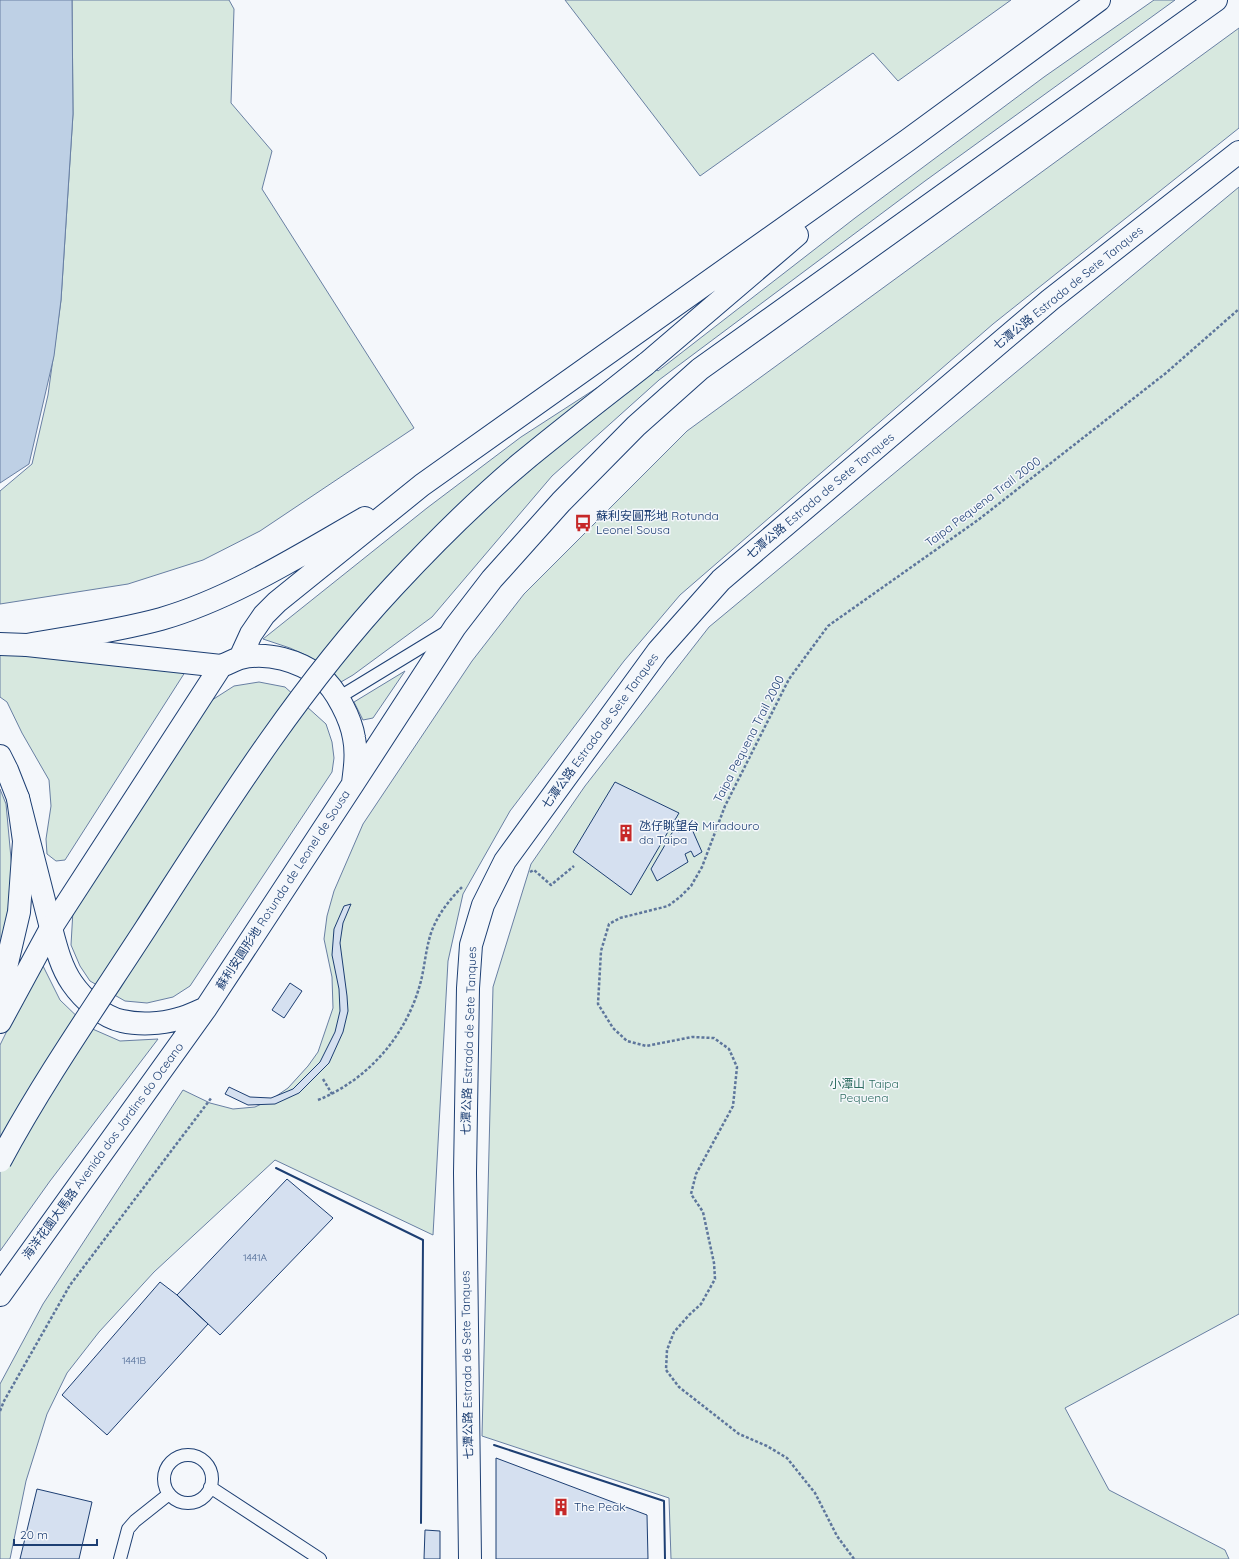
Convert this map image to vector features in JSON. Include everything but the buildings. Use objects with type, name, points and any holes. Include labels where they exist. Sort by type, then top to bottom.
[{"type":"main road","points":[[0,1022],[51,928],[230,662],[264,615],[422,485],[908,140],[1099,0]]},
{"type":"main road","points":[[353,784],[455,626],[492,579],[561,502],[636,426],[700,369],[1216,0]]},
{"type":"main road","points":[[0,1161],[50,1077],[170,890],[261,754],[309,686],[391,590],[470,509],[518,465],[646,364],[908,140]]},
{"type":"main road","name":"七潭公路 Estrada de Sete Tanques","points":[[470,1559],[465,1173],[468,988],[471,945],[484,905],[505,861],[658,651],[721,580],[1050,300],[1239,152]]},
{"type":"main road","points":[[0,644],[27,645],[117,630],[162,618],[213,599],[269,572],[422,485]]},
{"type":"main road","name":"蘇利安圓形地 Rotunda de Leonel de Sousa","points":[[27,645],[230,662],[265,656],[293,662],[322,678],[338,698],[349,719],[354,737],[356,760],[353,784],[206,1008]]},
{"type":"main road","points":[[0,756],[18,798],[60,960],[71,982],[84,999],[105,1014],[122,1021],[157,1022],[177,1019],[206,1008]]},
{"type":"main road","points":[[0,994],[19,912],[24,841],[18,798]]},
{"type":"main road","name":"海洋花園大馬路 Avenida dos Jardins do Oceano","points":[[0,1295],[206,1008]]},
{"type":"lane","points":[[338,698],[455,626]]},
{"type":"lane","points":[[188,1455],[203,1460],[208,1465],[211,1472],[212,1480],[210,1488],[200,1500],[183,1502],[176,1499],[169,1494],[164,1480],[168,1465],[180,1456],[188,1455]]},
{"type":"lane","points":[[210,1488],[320,1559]]},
{"type":"lane","points":[[120,1559],[128,1528],[169,1494]]},
{"type":"path","name":"Taipa Pequena Trail 2000","points":[[854,1559],[837,1536],[815,1493],[787,1458],[767,1446],[739,1434],[679,1387],[666,1370],[667,1350],[674,1332],[689,1314],[701,1304],[715,1279],[714,1263],[703,1212],[691,1194],[696,1174],[733,1106],[737,1067],[729,1049],[714,1038],[692,1037],[646,1046],[627,1042],[612,1028],[598,1004],[602,944],[609,924],[620,918],[668,906],[692,886],[702,867],[725,806],[789,679],[828,626],[978,520],[1166,374],[1239,309]]},
{"type":"path","points":[[495,881],[510,884],[534,870],[551,885],[574,866]]},
{"type":"path","points":[[318,1100],[332,1094],[356,1079],[377,1060],[395,1038],[409,1013],[419,987],[430,938],[438,917],[450,898],[466,882]]},
{"type":"path","points":[[323,1079],[332,1094]]},
{"type":"path","points":[[0,1411],[4,1401],[70,1285],[212,1097]]},
{"type":"green space","points":[[72,0],[229,0],[234,9],[231,103],[272,151],[262,189],[414,428],[260,531],[203,560],[128,584],[0,604],[0,491],[32,464],[48,395],[61,300],[73,114]]},
{"type":"green space","points":[[565,0],[1011,0],[898,81],[873,53],[700,176]]},
{"type":"green space","points":[[1154,0],[1175,0],[925,181],[659,380],[552,476],[432,617],[353,675],[341,682],[310,657],[290,648],[263,639],[427,508],[521,437],[643,358],[658,371],[855,218],[1044,77]]},
{"type":"green space","points":[[1239,28],[1239,128],[993,324],[680,595],[624,661],[510,811],[463,894],[448,961],[433,1235],[275,1160],[154,1272],[99,1332],[67,1373],[47,1414],[26,1481],[10,1559],[0,1559],[0,1384],[43,1304],[183,1090],[210,1103],[233,1109],[255,1107],[272,1099],[288,1088],[308,1066],[318,1052],[333,1008],[332,977],[324,939],[327,916],[334,891],[363,824],[472,661],[524,594],[687,431]]},
{"type":"green space","name":"小潭山 Taipa Pequena","points":[[1239,187],[1239,1314],[1065,1408],[1109,1490],[1225,1550],[1229,1559],[671,1559],[669,1498],[482,1436],[493,987],[531,864],[585,786],[709,627]]},
{"type":"green space","points":[[0,654],[196,655],[65,860],[56,861],[47,854],[46,839],[51,806],[49,780],[22,733],[7,702],[0,697]]},
{"type":"green space","points":[[405,671],[373,718],[363,720],[354,702]]},
{"type":"green space","points":[[259,682],[285,687],[326,724],[332,742],[334,758],[332,772],[190,986],[173,997],[147,1003],[125,1001],[90,981],[80,966],[71,945],[73,910],[209,702],[234,686]]},
{"type":"green space","points":[[0,789],[6,804],[13,880],[3,941],[0,949]]},
{"type":"green space","points":[[41,962],[60,1000],[88,1027],[120,1041],[158,1039],[50,1181],[0,1251],[0,1045]]},
{"type":"water","points":[[0,0],[72,0],[73,114],[61,300],[54,356],[29,464],[0,483]]},
{"type":"wall","points":[[276,1168],[423,1240],[421,1523]]},
{"type":"wall","points":[[494,1445],[664,1501],[665,1559]]},
{"type":"place","name":"蘇利安圓形地 Rotunda Leonel Sousa","points":[[583,523]]},
{"type":"place","name":"氹仔眺望台 Miradouro da Taipa","points":[[626,833]]},
{"type":"place","name":"The Peak","points":[[561,1507]]}]
